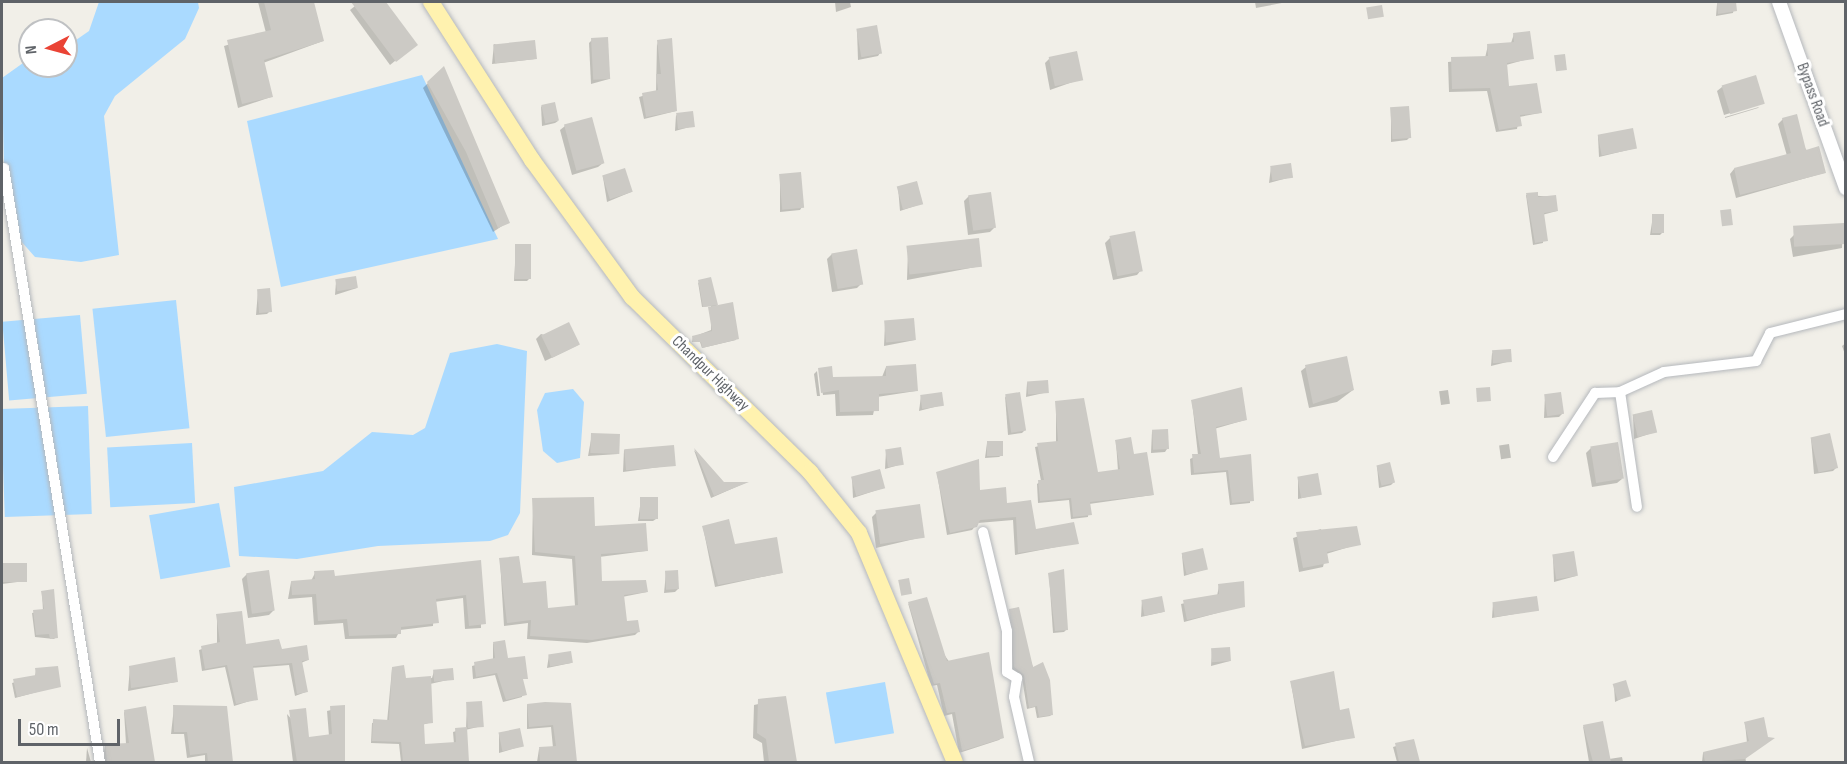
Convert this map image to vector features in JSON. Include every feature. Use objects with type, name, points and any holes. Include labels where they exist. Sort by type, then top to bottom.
[{"type":"main road","name":"Chandpur Highway","points":[[431,2],[532,160],[632,297],[810,472],[859,533],[955,762]]},
{"type":"street","name":"Bypass Road","points":[[1779,2],[1845,188]]},
{"type":"street","points":[[4,168],[100,762]]},
{"type":"street","points":[[1553,457],[1595,393],[1620,392],[1664,372],[1756,361],[1770,333],[1845,314]]},
{"type":"street","points":[[1620,392],[1638,507]]},
{"type":"street","points":[[983,532],[1007,631],[1007,672],[1017,678],[1014,697],[1029,762]]},
{"type":"water","points":[[99,2],[198,2],[199,8],[185,39],[115,96],[104,116],[119,255],[81,262],[35,257],[20,240],[4,168],[2,78],[18,67],[18,78],[78,78],[78,39],[89,31]]},
{"type":"water","points":[[422,75],[498,239],[281,287],[247,121]]},
{"type":"water","points":[[176,300],[189,428],[106,437],[92,309]]},
{"type":"water","points":[[80,315],[87,394],[9,400],[2,322]]},
{"type":"water","points":[[497,344],[527,351],[520,513],[508,535],[490,541],[378,546],[297,559],[239,556],[234,487],[323,471],[372,432],[413,435],[425,428],[450,353]]},
{"type":"water","points":[[573,389],[584,402],[580,458],[557,463],[543,451],[537,410],[545,393]]},
{"type":"water","points":[[88,406],[92,514],[5,517],[2,409]]},
{"type":"water","points":[[192,443],[195,503],[110,507],[107,447]]},
{"type":"water","points":[[219,503],[230,567],[160,579],[149,515]]},
{"type":"water","points":[[885,682],[894,733],[835,744],[826,692]]},
{"type":"building","points":[[264,2],[314,2],[324,41],[264,60],[273,97],[242,104],[227,40],[271,30]]},
{"type":"building","points":[[351,2],[386,2],[418,45],[396,62]]},
{"type":"building","points":[[1736,2],[1737,11],[1718,14],[1717,3]]},
{"type":"building","points":[[1382,5],[1384,17],[1368,19],[1366,8]]},
{"type":"building","points":[[877,25],[882,54],[861,57],[856,29]]},
{"type":"building","points":[[1530,31],[1534,59],[1507,63],[1509,86],[1537,83],[1542,113],[1520,115],[1522,126],[1499,130],[1490,88],[1452,89],[1451,57],[1488,56],[1487,44],[1514,42],[1513,33]]},
{"type":"building","points":[[608,37],[610,79],[593,80],[591,38]]},
{"type":"building","points":[[672,38],[677,111],[646,117],[642,93],[658,90],[656,74],[661,74],[657,40]]},
{"type":"building","points":[[535,40],[537,59],[495,63],[493,44]]},
{"type":"building","points":[[1077,51],[1083,80],[1055,86],[1049,57]]},
{"type":"building","points":[[1565,54],[1567,70],[1556,71],[1554,55]]},
{"type":"building","points":[[444,66],[510,223],[498,228],[466,152],[427,82]]},
{"type":"building","points":[[1756,75],[1765,104],[1730,114],[1722,86]]},
{"type":"building","points":[[555,102],[559,121],[545,123],[541,105]]},
{"type":"building","points":[[1409,106],[1411,138],[1392,139],[1390,107]]},
{"type":"building","points":[[693,111],[695,127],[678,129],[676,113]]},
{"type":"building","points":[[1797,114],[1806,150],[1819,146],[1826,173],[1740,195],[1734,168],[1791,153],[1782,118]]},
{"type":"building","points":[[592,117],[604,163],[576,171],[564,125]]},
{"type":"building","points":[[1633,128],[1637,149],[1602,155],[1598,135]]},
{"type":"building","points":[[1291,163],[1293,178],[1272,181],[1270,166]]},
{"type":"building","points":[[625,168],[633,192],[610,199],[602,175]]},
{"type":"building","points":[[801,172],[804,208],[782,210],[779,174]]},
{"type":"building","points":[[917,181],[923,204],[903,210],[897,186]]},
{"type":"building","points":[[991,192],[996,228],[973,231],[968,195]]},
{"type":"building","points":[[1538,192],[1538,197],[1556,195],[1558,211],[1544,213],[1548,241],[1535,243],[1526,193]]},
{"type":"building","points":[[1731,209],[1733,225],[1722,226],[1720,210]]},
{"type":"building","points":[[1652,214],[1664,214],[1664,233],[1652,233]]},
{"type":"building","points":[[1844,223],[1845,244],[1794,247],[1793,226]]},
{"type":"building","points":[[1135,231],[1143,271],[1117,276],[1109,236]]},
{"type":"building","points":[[979,238],[982,267],[909,274],[906,246]]},
{"type":"building","points":[[515,244],[531,244],[531,279],[515,279]]},
{"type":"building","points":[[857,249],[863,284],[838,289],[831,254]]},
{"type":"building","points":[[356,276],[358,288],[337,291],[335,279]]},
{"type":"building","points":[[711,277],[718,305],[703,307],[698,280]]},
{"type":"building","points":[[270,288],[272,312],[259,313],[257,289]]},
{"type":"building","points":[[733,302],[739,339],[702,348],[701,342],[693,342],[692,336],[712,331],[708,307]]},
{"type":"building","points":[[914,318],[916,340],[886,343],[884,321]]},
{"type":"building","points":[[569,322],[580,344],[552,358],[541,336]]},
{"type":"building","points":[[1511,349],[1512,362],[1493,363],[1492,350]]},
{"type":"building","points":[[1347,356],[1354,390],[1313,404],[1305,365]]},
{"type":"building","points":[[916,364],[918,391],[879,394],[879,411],[840,412],[839,390],[821,393],[818,368],[832,366],[833,377],[886,376],[886,366]]},
{"type":"building","points":[[1048,380],[1049,393],[1028,394],[1027,381]]},
{"type":"building","points":[[1242,387],[1247,420],[1216,427],[1220,458],[1251,454],[1254,501],[1232,503],[1228,470],[1194,473],[1192,454],[1201,454],[1191,400]]},
{"type":"building","points":[[1490,387],[1491,401],[1477,402],[1476,388]]},
{"type":"building","points":[[942,392],[944,406],[922,409],[920,395]]},
{"type":"building","points":[[1020,392],[1026,431],[1011,433],[1005,394]]},
{"type":"building","points":[[1561,392],[1564,414],[1547,416],[1544,394]]},
{"type":"building","points":[[1084,398],[1098,472],[1120,469],[1115,440],[1131,437],[1134,454],[1147,452],[1154,495],[1090,502],[1092,515],[1073,517],[1071,498],[1040,501],[1038,480],[1044,480],[1037,443],[1058,441],[1055,401]]},
{"type":"building","points":[[1652,410],[1657,432],[1638,437],[1633,414]]},
{"type":"building","points":[[1168,429],[1169,449],[1153,450],[1152,430]]},
{"type":"building","points":[[591,433],[620,434],[619,454],[590,453]]},
{"type":"building","points":[[1830,433],[1838,468],[1819,473],[1811,437]]},
{"type":"building","points":[[987,441],[1003,441],[1003,456],[987,456]]},
{"type":"building","points":[[1618,442],[1624,479],[1596,483],[1590,446]]},
{"type":"building","points":[[674,445],[676,466],[626,470],[624,449]]},
{"type":"building","points":[[901,447],[904,465],[888,467],[885,450]]},
{"type":"building","points":[[694,448],[724,482],[749,482],[714,496]]},
{"type":"building","points":[[979,459],[980,490],[1006,487],[1007,503],[1031,500],[1036,529],[1074,522],[1079,544],[1018,553],[1016,517],[980,520],[977,527],[950,533],[936,472]]},
{"type":"building","points":[[1390,462],[1395,482],[1381,486],[1376,465]]},
{"type":"building","points":[[880,469],[885,488],[856,496],[851,477]]},
{"type":"building","points":[[1318,473],[1322,495],[1301,498],[1297,477]]},
{"type":"building","points":[[594,497],[595,526],[646,523],[648,551],[601,554],[602,581],[646,580],[648,592],[624,595],[627,621],[638,620],[640,632],[592,640],[530,636],[531,620],[507,623],[499,558],[519,556],[523,583],[546,581],[548,608],[578,605],[575,556],[535,552],[532,498]]},
{"type":"building","points":[[640,497],[658,497],[658,519],[640,519]]},
{"type":"building","points":[[920,504],[925,538],[880,544],[875,510]]},
{"type":"building","points":[[729,519],[735,544],[777,537],[783,573],[718,585],[702,526]]},
{"type":"building","points":[[1357,526],[1361,545],[1327,552],[1329,563],[1303,568],[1296,532]]},
{"type":"building","points":[[1203,548],[1208,569],[1187,574],[1182,553]]},
{"type":"building","points":[[1574,551],[1578,576],[1556,579],[1552,554]]},
{"type":"building","points":[[481,560],[486,624],[469,626],[466,595],[436,599],[439,623],[401,627],[401,634],[349,636],[347,619],[318,621],[316,594],[292,595],[291,581],[315,579],[314,571],[334,570],[335,576]]},
{"type":"building","points":[[2,563],[27,563],[27,582],[2,582]]},
{"type":"building","points":[[1064,569],[1068,630],[1055,631],[1048,573]]},
{"type":"building","points":[[269,570],[275,611],[252,614],[246,573]]},
{"type":"building","points":[[678,570],[679,589],[666,590],[665,571]]},
{"type":"building","points":[[909,578],[912,594],[901,596],[898,580]]},
{"type":"building","points":[[1244,581],[1245,607],[1187,620],[1183,600],[1219,594],[1218,584]]},
{"type":"building","points":[[54,589],[58,638],[50,639],[49,634],[36,635],[33,610],[44,609],[41,591]]},
{"type":"building","points":[[1162,596],[1165,612],[1144,616],[1141,600]]},
{"type":"building","points":[[1537,596],[1539,611],[1495,617],[1492,602]]},
{"type":"building","points":[[927,597],[947,661],[989,652],[1004,738],[962,751],[955,712],[947,713],[940,683],[934,684],[908,602]]},
{"type":"building","points":[[1019,607],[1033,667],[1043,662],[1050,680],[1053,715],[1039,717],[1037,706],[1029,708],[1024,675],[1014,667],[1009,609]]},
{"type":"building","points":[[242,611],[246,644],[279,639],[282,649],[307,645],[309,660],[302,661],[308,692],[297,694],[292,663],[253,666],[258,700],[236,704],[227,665],[205,669],[201,646],[220,642],[216,614]]},
{"type":"building","points":[[505,640],[508,658],[525,656],[528,679],[523,679],[527,695],[506,700],[497,673],[476,677],[474,662],[495,658],[493,642]]},
{"type":"building","points":[[1230,647],[1231,661],[1212,662],[1211,648]]},
{"type":"building","points":[[571,651],[573,663],[550,666],[548,655]]},
{"type":"building","points":[[175,657],[178,682],[131,688],[129,666]]},
{"type":"building","points":[[404,665],[406,678],[431,676],[433,723],[424,724],[425,744],[456,742],[455,728],[467,727],[469,762],[403,762],[401,742],[372,741],[373,719],[389,720],[392,667]]},
{"type":"building","points":[[58,666],[61,687],[17,697],[13,679],[36,675],[35,668]]},
{"type":"building","points":[[453,668],[454,680],[434,682],[433,670]]},
{"type":"building","points":[[1334,671],[1340,710],[1349,708],[1355,738],[1305,746],[1290,681]]},
{"type":"building","points":[[1626,680],[1631,696],[1618,700],[1613,684]]},
{"type":"building","points":[[786,696],[797,762],[769,762],[766,739],[757,733],[758,699]]},
{"type":"building","points":[[482,701],[484,727],[468,728],[466,702]]},
{"type":"building","points":[[571,703],[577,762],[540,762],[539,747],[556,746],[553,725],[529,727],[527,704]]},
{"type":"building","points":[[173,705],[227,706],[233,762],[208,762],[207,753],[190,755],[187,732],[174,732]]},
{"type":"building","points":[[345,705],[345,762],[297,762],[289,710],[306,708],[309,737],[332,734],[330,706]]},
{"type":"building","points":[[146,706],[155,762],[107,762],[105,744],[129,743],[124,710]]},
{"type":"building","points":[[1764,717],[1768,737],[1775,738],[1745,759],[1705,762],[1703,752],[1749,741],[1744,722]]},
{"type":"building","points":[[1603,721],[1611,762],[1593,762],[1583,725]]},
{"type":"building","points":[[520,728],[524,747],[502,751],[498,733]]},
{"type":"building","points":[[1414,739],[1420,762],[1399,762],[1395,743]]}]
